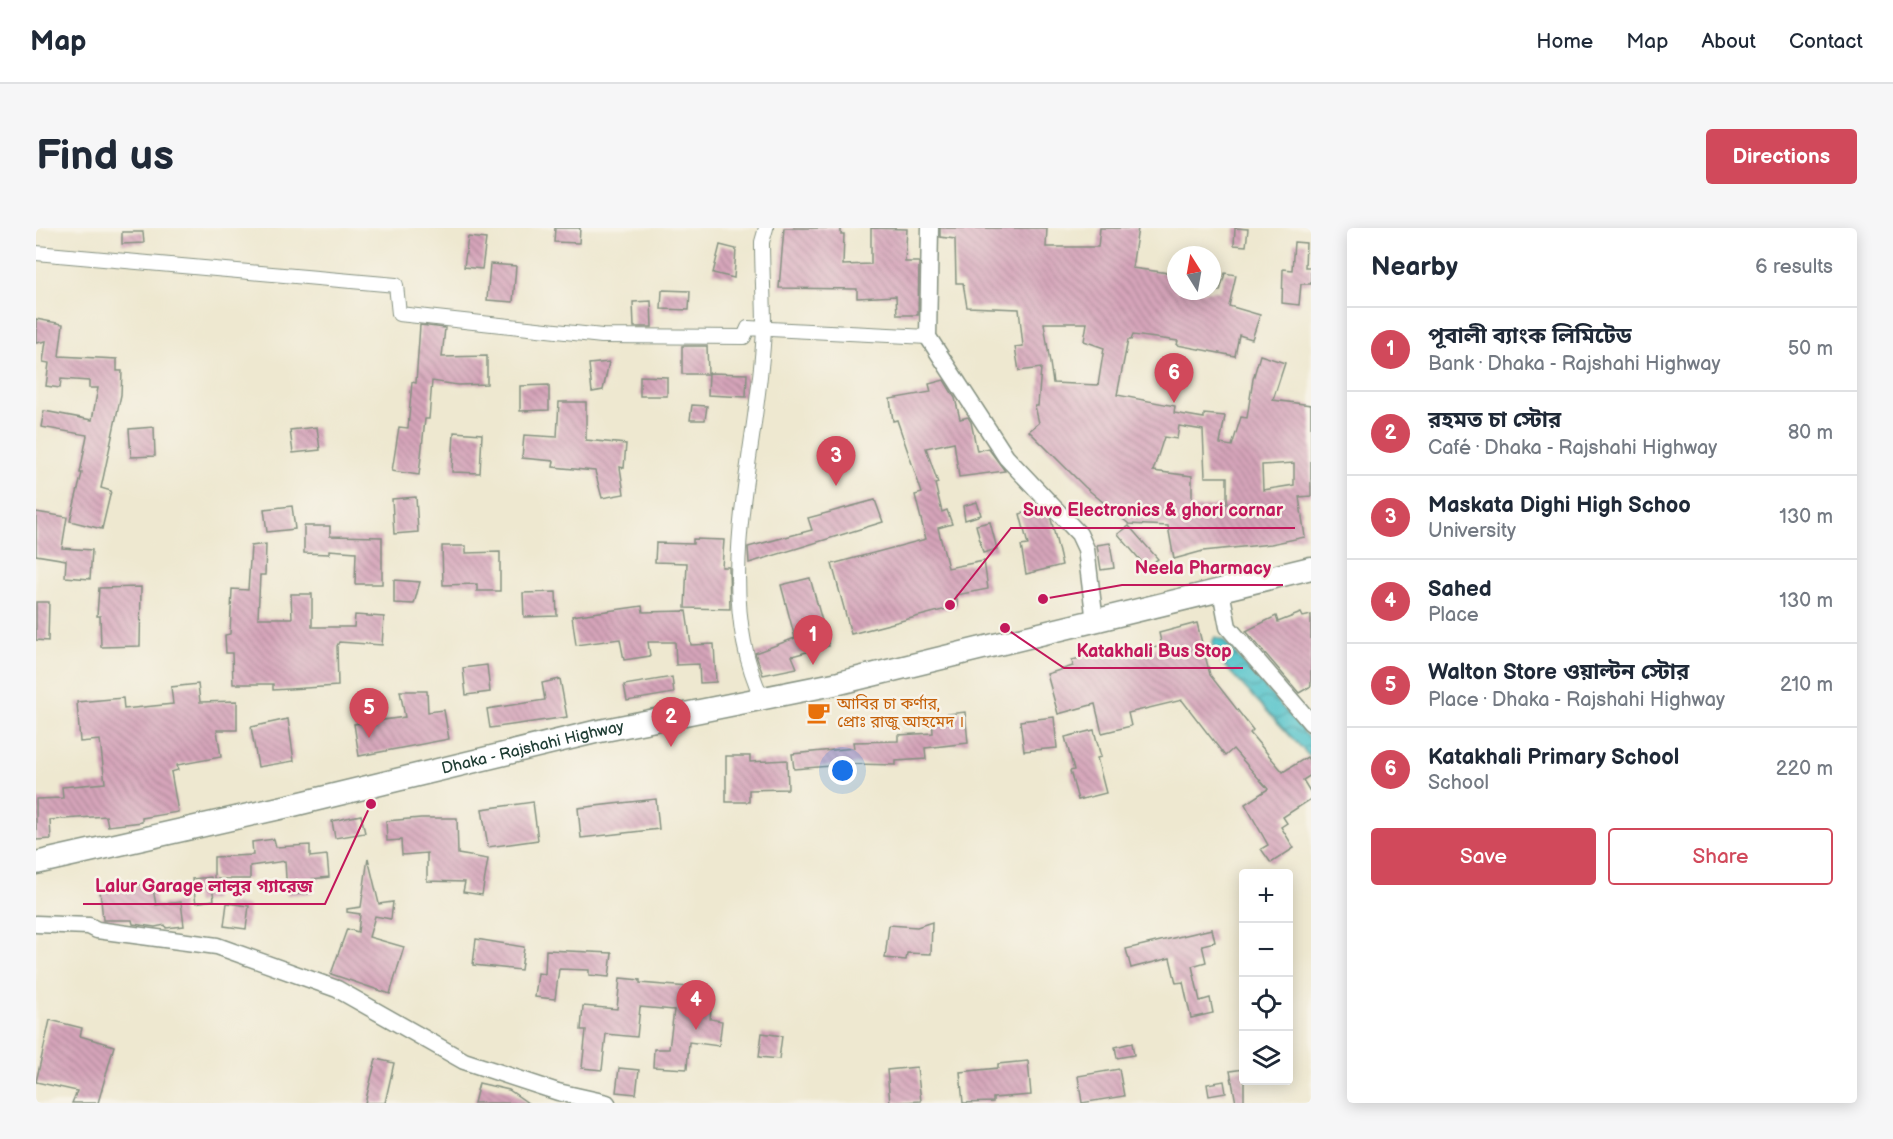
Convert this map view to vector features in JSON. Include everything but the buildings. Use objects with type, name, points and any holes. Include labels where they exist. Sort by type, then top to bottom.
[{"type":"highway","name":"Dhaka - Rajshahi Highway","points":[[36,863],[304,803],[595,732],[762,699],[1095,622],[1311,568]]},
{"type":"street","points":[[762,699],[750,673],[740,618],[739,552],[764,328],[762,242],[766,228]]},
{"type":"street","points":[[930,228],[928,337],[1006,457],[1079,534],[1086,549],[1095,622]]},
{"type":"street","points":[[36,253],[396,285],[399,314],[602,336],[744,337],[748,328],[764,328],[928,337]]},
{"type":"street","points":[[1221,591],[1228,627],[1311,723]]},
{"type":"street","points":[[36,924],[89,926],[97,930],[217,946],[337,989],[464,1061],[558,1092],[607,1103]]},
{"type":"water","points":[[1215,637],[1224,641],[1311,740],[1311,758],[1217,658],[1212,643]]},
{"type":"place","name":"Katakhali Primary School","points":[[1174,403]]},
{"type":"place","name":"Maskata Dighi High Schoo","points":[[836,486]]},
{"type":"place","name":"Neela Pharmacy","points":[[1043,599]]},
{"type":"place","name":"Suvo Electronics & ghori cornar","points":[[950,605]]},
{"type":"place","name":"Katakhali Bus Stop","points":[[1005,628]]},
{"type":"place","name":"পূবালী ব্যাংক লিমিটেড","points":[[813,665]]},
{"type":"place","name":"আবির চা কর্ণার, প্রোঃ রাজু আহমেদ ।","points":[[819,713]]},
{"type":"place","name":"Walton Store ওয়াল্টন স্টোর","points":[[369,738]]},
{"type":"place","name":"রহমত চা স্টোর","points":[[671,747]]},
{"type":"place","name":"Lalur Garage লালুর গ্যারেজ","points":[[371,804]]},
{"type":"place","name":"Sahed","points":[[696,1030]]}]
